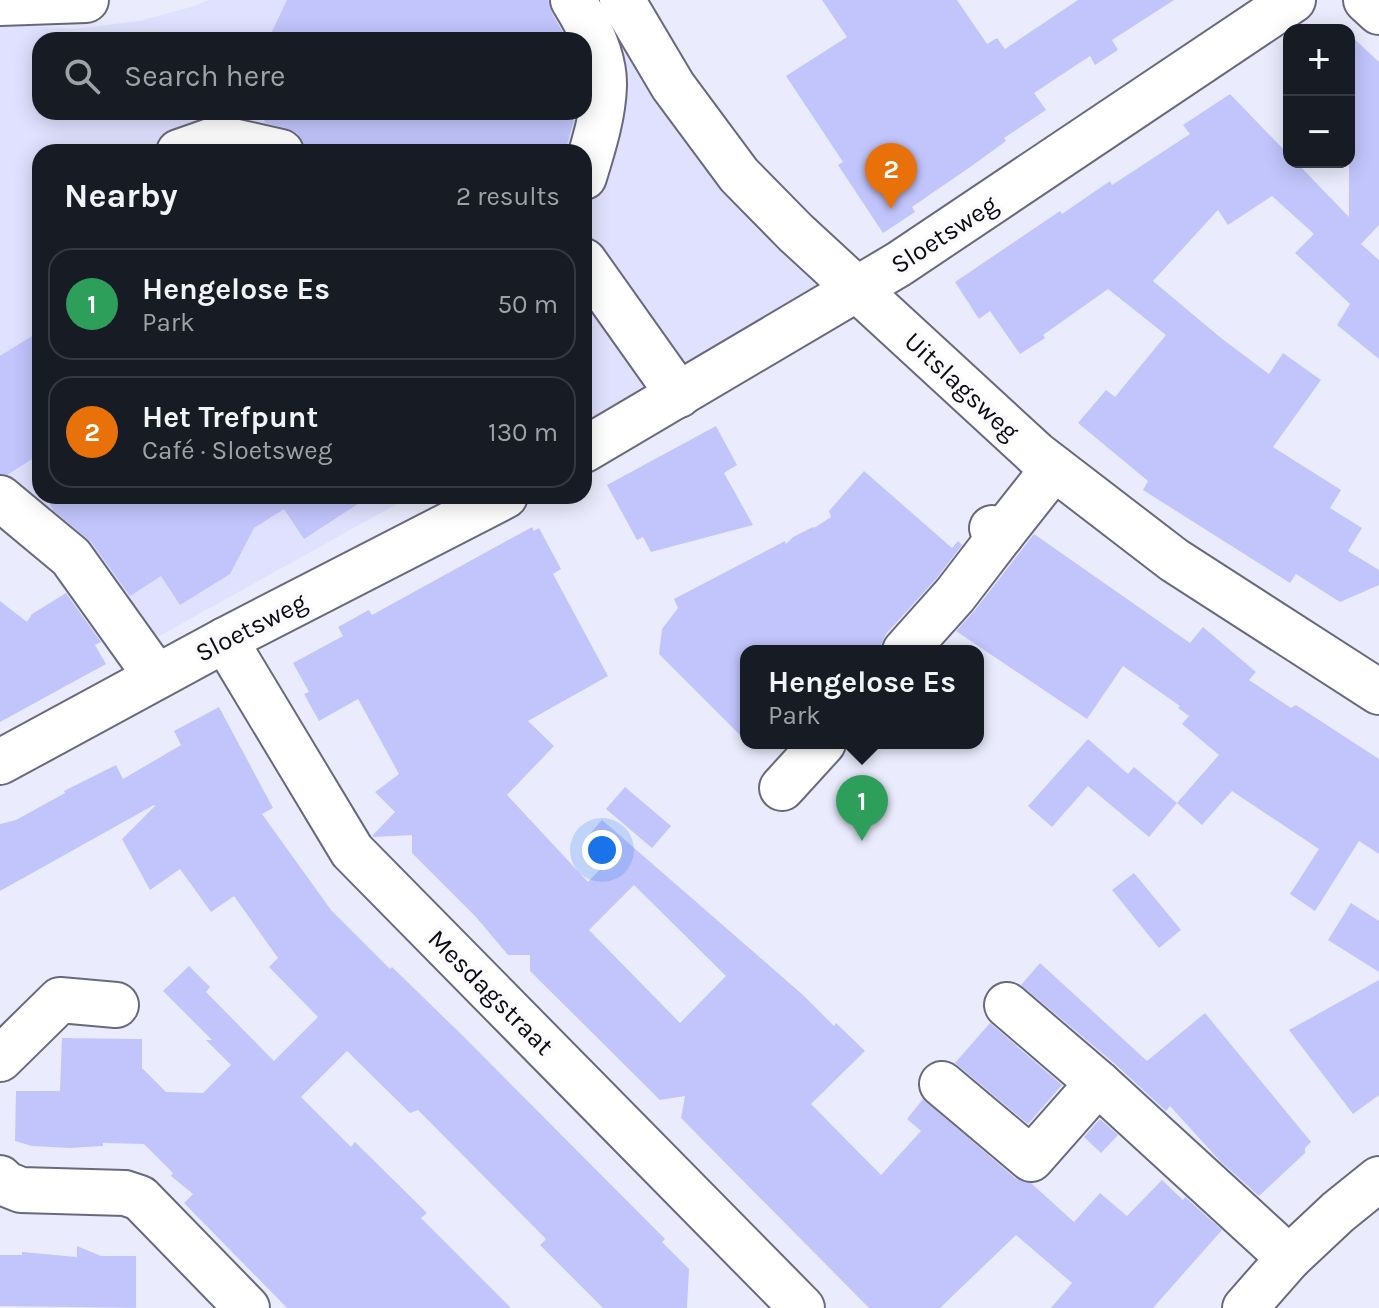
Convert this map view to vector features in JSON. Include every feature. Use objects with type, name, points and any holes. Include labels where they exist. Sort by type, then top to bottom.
[{"type":"street","points":[[0,3],[86,0]]},
{"type":"street","points":[[573,0],[590,32]]},
{"type":"street","name":"Uitslagsweg","points":[[622,0],[673,86],[739,175],[796,233],[1036,454],[1174,560],[1379,692]]},
{"type":"street","name":"Sloetsweg","points":[[592,445],[899,264],[1293,0]]},
{"type":"street","points":[[1366,0],[1379,12]]},
{"type":"street","points":[[592,35],[598,46],[605,84],[592,151]]},
{"type":"street","points":[[202,144],[219,138],[246,144]]},
{"type":"street","points":[[592,272],[679,395]]},
{"type":"street","points":[[910,645],[955,595],[996,531],[1054,468]]},
{"type":"street","points":[[0,498],[71,557],[156,676]]},
{"type":"street","name":"Sloetsweg","points":[[0,762],[156,676],[489,504]]},
{"type":"street","name":"Mesdagstraat","points":[[225,640],[352,851],[802,1308]]},
{"type":"street","points":[[782,788],[818,749]]},
{"type":"street","points":[[0,1059],[60,1000],[116,1005]]},
{"type":"street","points":[[1007,1005],[1098,1083],[1289,1258]]},
{"type":"street","points":[[942,1084],[1031,1159],[1098,1083]]},
{"type":"street","points":[[0,1178],[21,1190],[125,1193],[140,1198],[247,1308]]},
{"type":"street","points":[[1245,1308],[1289,1258],[1379,1179]]},
{"type":"shaded area","points":[[209,0],[600,0],[671,121],[702,165],[757,229],[822,291],[592,422],[592,144],[32,144],[32,504],[397,504],[122,657],[97,607],[0,524],[0,24],[74,29],[139,21]]},
{"type":"building","points":[[287,0],[548,0],[563,32],[272,32]]},
{"type":"building","points":[[822,0],[957,0],[987,44],[997,38],[1005,49],[1078,0],[1174,0],[1112,40],[1118,50],[1095,65],[1090,56],[1034,93],[1046,110],[912,207],[915,212],[883,233],[838,165],[843,162],[786,76],[847,37]]},
{"type":"building","points":[[1355,40],[1379,62],[1379,225],[1361,244],[1379,260],[1379,359],[1337,325],[1350,304],[1295,253],[1314,234],[1272,196],[1228,225],[1218,210],[1153,281],[1269,374],[1283,353],[1321,380],[1273,447],[1341,490],[1330,508],[1362,528],[1348,551],[1379,570],[1379,585],[1340,602],[1296,574],[1290,583],[1143,490],[1148,481],[1078,423],[1106,390],[1115,397],[1166,335],[1108,289],[1020,354],[990,311],[979,319],[955,282],[1060,211],[1062,214],[1110,181],[1112,185],[1190,134],[1183,125],[1230,94],[1283,149],[1283,168],[1302,168],[1349,217],[1349,168],[1355,168]]},
{"type":"building","points":[[264,120],[574,120],[567,144],[304,144],[297,133],[265,123]]},
{"type":"building","points":[[32,336],[32,459],[7,475],[0,474],[0,356]]},
{"type":"building","points":[[716,426],[737,465],[724,473],[753,525],[651,552],[643,537],[637,540],[607,485]]},
{"type":"building","points":[[864,471],[952,548],[958,541],[962,545],[886,634],[881,645],[740,645],[740,735],[659,654],[662,629],[678,608],[674,599],[785,541],[786,544],[793,537],[831,517],[829,511]]},
{"type":"building","points":[[50,504],[358,504],[304,539],[284,509],[254,528],[230,574],[180,605],[161,576],[130,596],[91,542]]},
{"type":"building","points":[[532,527],[534,531],[539,528],[561,569],[553,574],[608,676],[528,721],[554,746],[507,795],[588,882],[609,860],[586,838],[602,820],[865,1051],[811,1104],[881,1175],[921,1131],[907,1119],[923,1099],[1015,1178],[1031,1183],[1074,1222],[1100,1193],[1127,1216],[1162,1180],[1222,1230],[1153,1308],[1051,1308],[1072,1283],[1016,1235],[940,1308],[869,1308],[681,1118],[685,1096],[660,1100],[530,971],[530,955],[508,955],[476,917],[412,853],[412,835],[372,836],[395,812],[375,792],[399,774],[358,699],[319,721],[304,694],[309,692],[293,663],[343,636],[338,627],[369,610],[372,615]],"holes":[[[634,885],[726,976],[680,1023],[589,930]]]},
{"type":"building","points":[[1034,534],[1190,643],[1203,627],[1256,672],[1249,680],[1291,708],[1296,705],[1379,759],[1379,854],[1359,841],[1315,911],[1290,894],[1319,849],[1232,791],[1202,825],[1177,803],[1219,755],[1182,724],[1189,716],[1178,708],[1180,706],[1123,666],[1087,719],[984,650],[984,645],[977,645],[956,631]]},
{"type":"building","points":[[66,593],[101,642],[95,645],[106,664],[0,722],[0,601],[27,622],[32,614]]},
{"type":"building","points":[[219,707],[273,808],[262,814],[331,910],[462,1035],[665,1239],[662,1242],[689,1269],[687,1308],[603,1308],[540,1245],[546,1239],[418,1110],[410,1113],[347,1051],[301,1097],[351,1147],[355,1142],[427,1213],[421,1218],[511,1308],[287,1308],[184,1203],[193,1194],[171,1176],[173,1173],[144,1144],[103,1143],[103,1146],[70,1148],[32,1146],[15,1141],[16,1091],[60,1091],[62,1038],[142,1039],[142,1068],[166,1092],[203,1093],[231,1065],[206,1040],[212,1040],[163,991],[189,966],[210,987],[206,992],[274,1061],[318,1017],[269,967],[278,958],[234,896],[211,912],[180,869],[150,890],[122,839],[154,805],[0,891],[0,824],[16,820],[116,765],[123,779],[181,745],[174,731]]},
{"type":"building","points":[[1088,739],[1128,774],[1134,767],[1177,803],[1149,837],[1088,786],[1052,827],[1028,806]]},
{"type":"building","points":[[625,787],[671,826],[652,848],[606,809]]},
{"type":"building","points":[[1134,873],[1181,930],[1159,948],[1112,890]]},
{"type":"building","points":[[1351,903],[1379,921],[1379,972],[1328,940]]},
{"type":"building","points":[[1040,963],[1147,1061],[1205,1013],[1311,1142],[1305,1153],[1259,1196],[1221,1162],[1170,1106],[1166,1111],[1021,985]]},
{"type":"building","points":[[1379,980],[1379,1095],[1353,1114],[1289,1030]]},
{"type":"building","points":[[990,1023],[1062,1085],[1028,1124],[955,1063]]},
{"type":"building","points":[[1100,1119],[1118,1135],[1101,1153],[1084,1137]]},
{"type":"building","points":[[77,1246],[101,1256],[136,1256],[136,1308],[0,1306],[0,1255],[22,1255],[22,1252],[77,1257]]},
{"type":"place","name":"Het Trefpunt","points":[[891,209]]},
{"type":"place","name":"Hengelose Es","points":[[862,841]]}]
